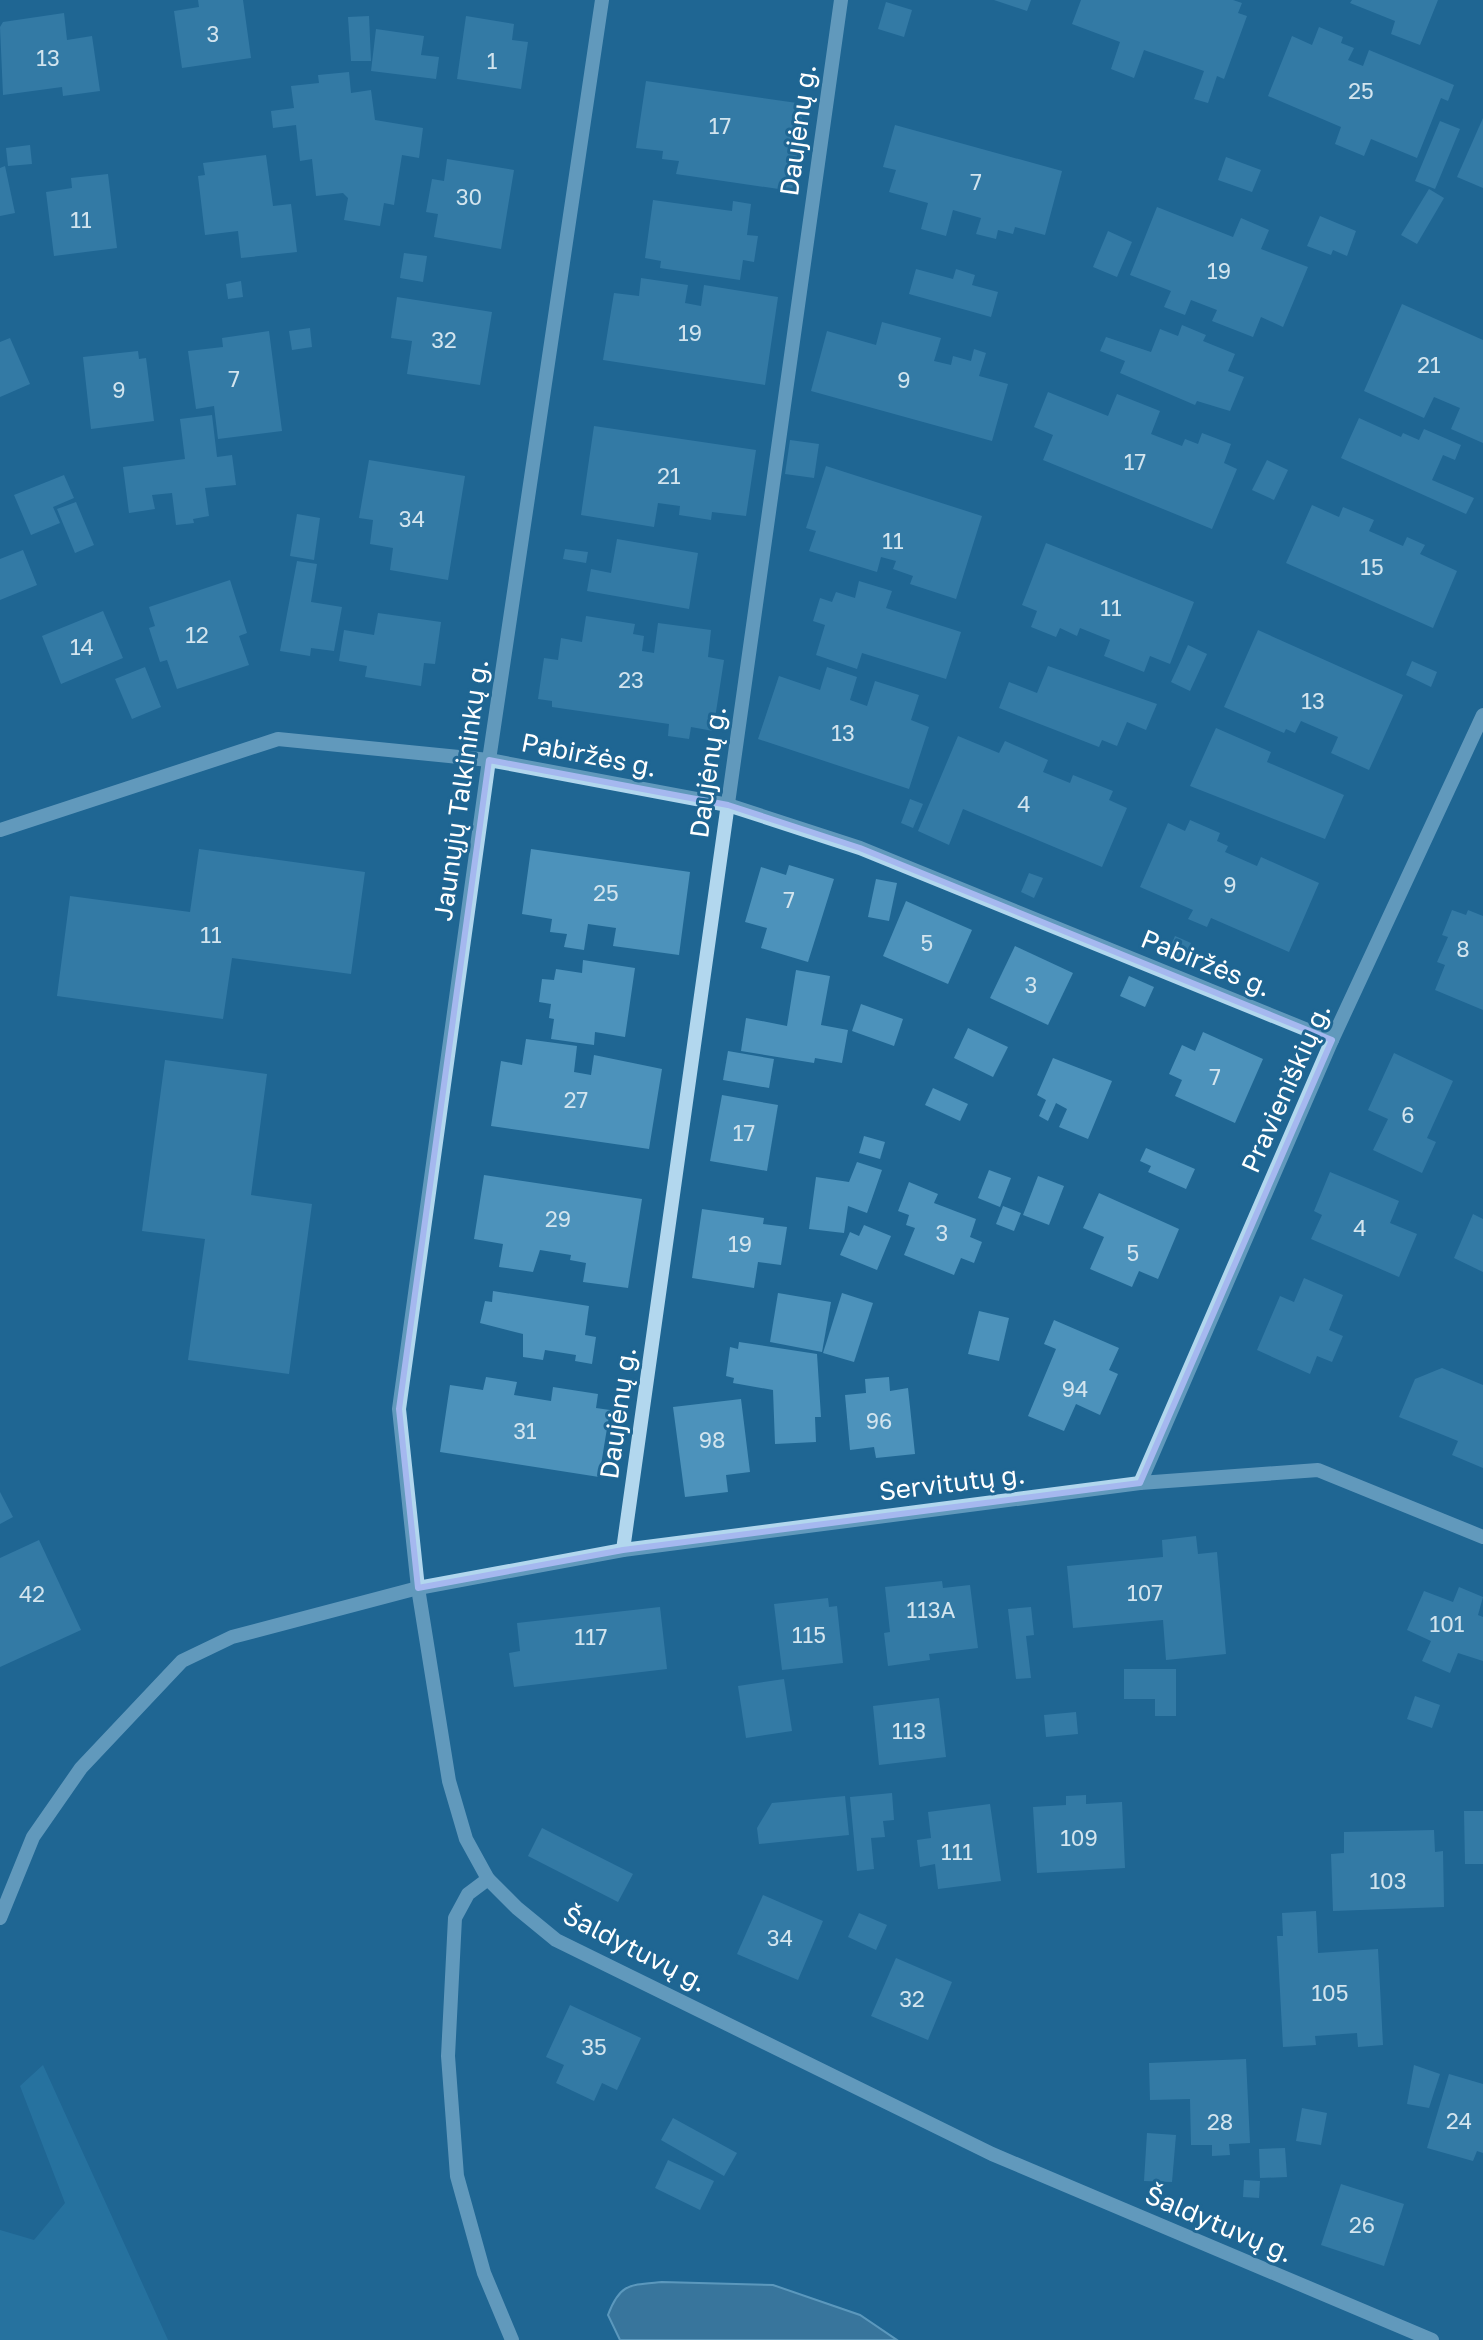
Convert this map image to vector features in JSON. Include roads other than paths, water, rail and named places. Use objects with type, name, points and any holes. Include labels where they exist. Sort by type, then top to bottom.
[{"type":"street","name":"Jaunųjų Talkininkų g.","points":[[418,1588],[399,1409],[489,760],[602,0]]},
{"type":"street","name":"Daujėnų g.","points":[[623,1550],[841,0]]},
{"type":"street","name":"Pravieniškių g.","points":[[1140,1483],[1332,1040],[1483,715]]},
{"type":"street","name":"Pabiržės g.","points":[[0,830],[278,739],[489,760],[728,805],[860,848],[1332,1040]]},
{"type":"street","name":"Servitutų g.","points":[[418,1588],[623,1550],[1140,1483],[1318,1470],[1483,1537]]},
{"type":"street","name":"Šaldytuvų g.","points":[[418,1588],[449,1781],[466,1839],[488,1879],[556,1940],[978,2147],[1432,2340]]},
{"type":"street","points":[[0,1918],[33,1837],[81,1768],[182,1661],[232,1637],[418,1588]]},
{"type":"street","points":[[488,1879],[468,1894],[455,1918],[448,2056],[457,2176],[484,2273],[512,2340]]}]
